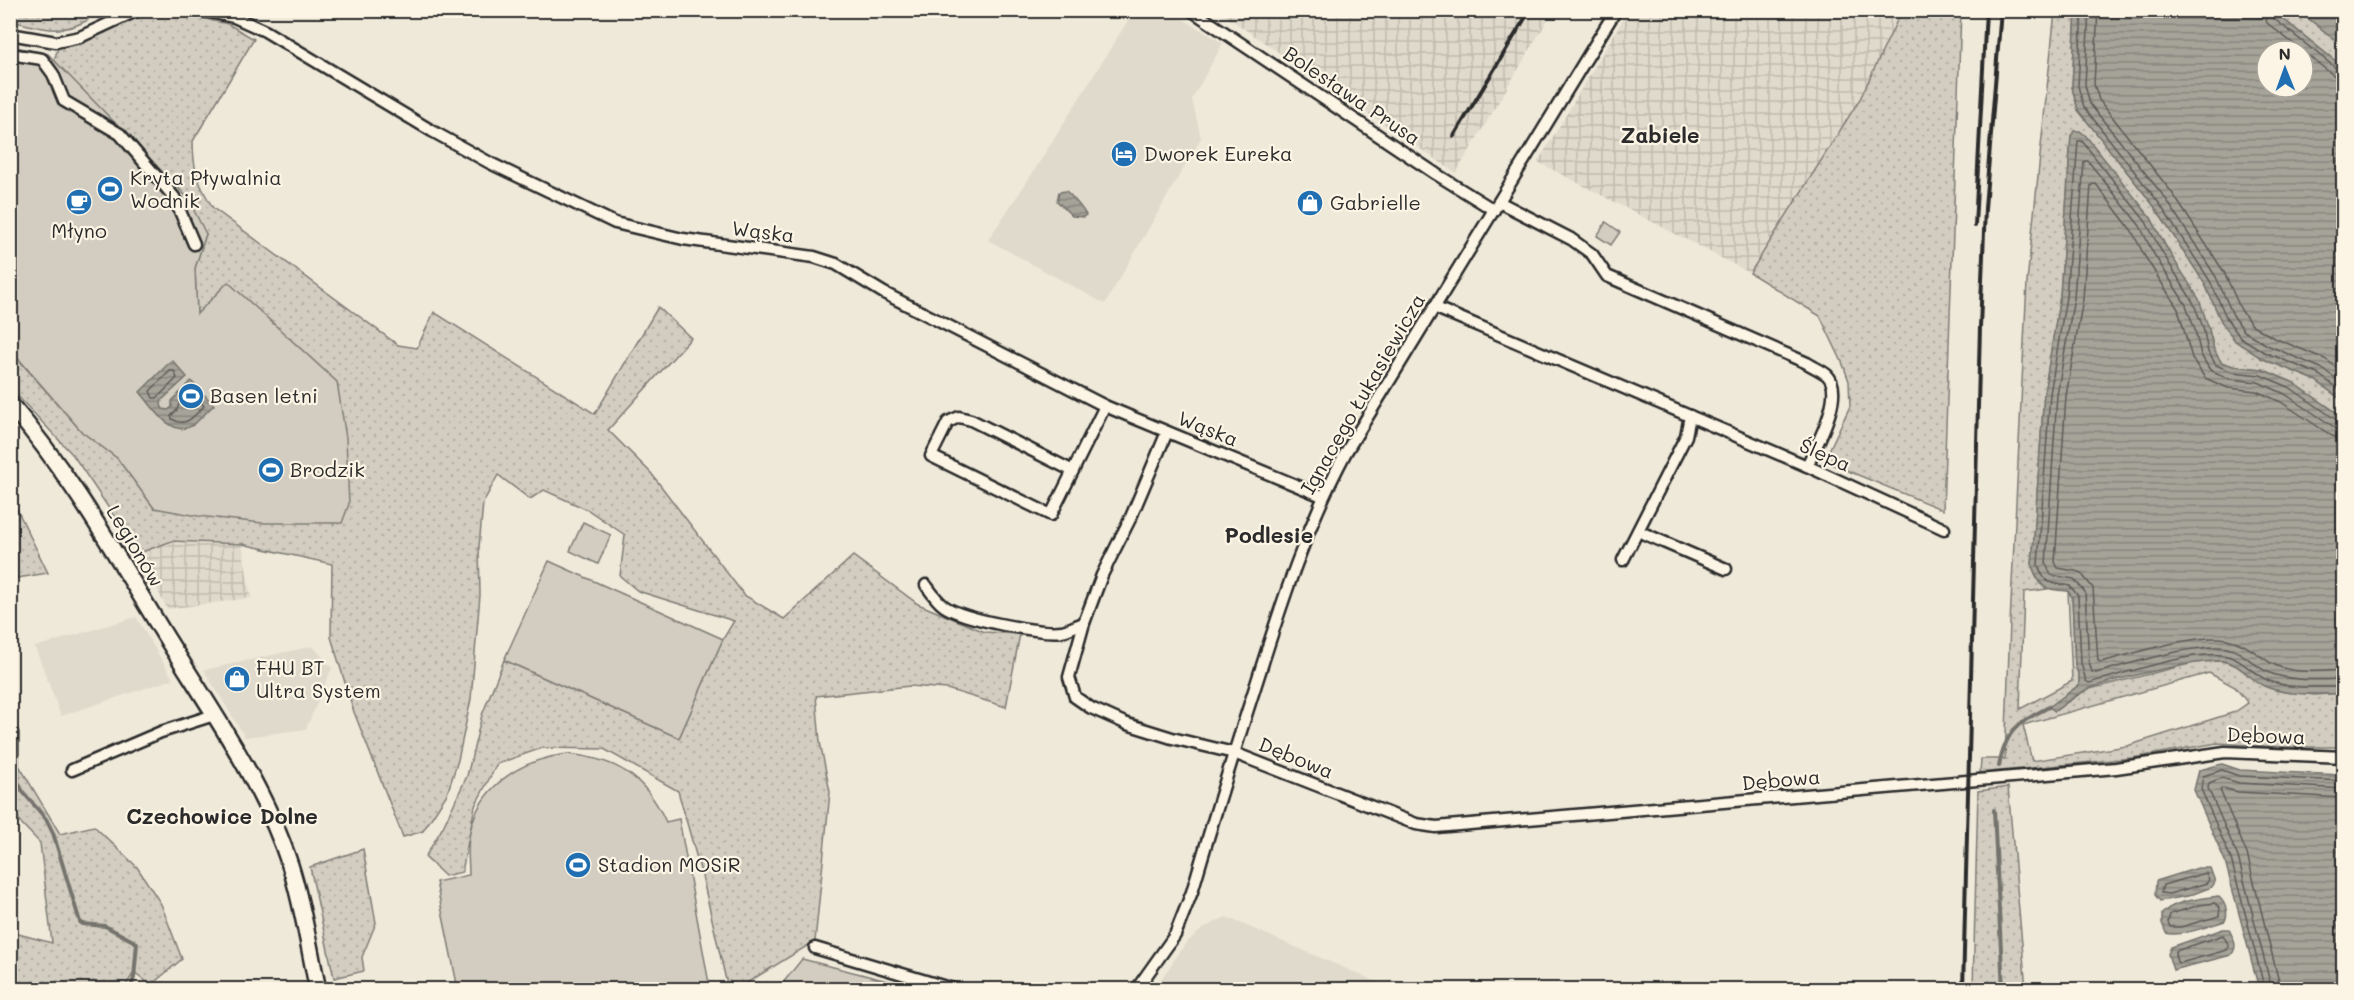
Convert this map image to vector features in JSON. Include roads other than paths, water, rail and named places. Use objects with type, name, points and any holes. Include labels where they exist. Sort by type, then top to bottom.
[{"type":"street","points":[[10,34],[50,41],[80,37],[138,10]]},
{"type":"street","name":"Wąska","points":[[200,10],[234,17],[265,31],[480,158],[615,223],[683,239],[814,257],[836,264],[884,293],[1105,406],[1322,496]]},
{"type":"street","name":"Bolesława Prusa","points":[[1191,10],[1436,174],[1496,206],[1571,239],[1592,254],[1607,276],[1807,363],[1828,376],[1833,387],[1834,400],[1807,466]]},
{"type":"street","name":"Ignacego Łukasiewicza","points":[[1136,990],[1175,934],[1192,892],[1297,557],[1322,496],[1346,452],[1616,10]]},
{"type":"street","points":[[42,59],[50,41]]},
{"type":"street","points":[[10,54],[42,59],[53,74],[64,101],[120,134],[174,197],[195,244]]},
{"type":"street","name":"Ślepa","points":[[1434,307],[1807,466],[1944,529]]},
{"type":"street","name":"Legionów","points":[[10,404],[42,442],[75,489],[214,715],[262,799],[290,866],[318,990]]},
{"type":"street","points":[[1073,471],[971,420],[959,417],[948,422],[931,456],[1051,515],[1073,471],[1105,406]]},
{"type":"street","points":[[1623,560],[1686,436],[1690,416]]},
{"type":"street","name":"Dębowa","points":[[1167,432],[1131,517],[1102,574],[1084,623],[1068,677],[1075,697],[1108,717],[1141,729],[1234,753],[1416,824],[1436,827],[2115,768],[2225,752],[2343,757]]},
{"type":"street","points":[[1638,531],[1726,569]]},
{"type":"street","points":[[926,585],[943,606],[958,614],[974,618],[1046,631],[1062,631],[1084,623]]},
{"type":"street","points":[[72,770],[161,732],[214,715]]},
{"type":"street","points":[[814,948],[956,990]]},
{"type":"water","points":[[2076,11],[2273,11],[2308,39],[2255,39],[2255,99],[2315,99],[2315,45],[2343,67],[2343,401],[2315,380],[2261,358],[2235,341],[2221,321],[2205,284],[2154,206],[2078,110],[2072,87]]},
{"type":"water","points":[[2299,11],[2343,11],[2343,46]]},
{"type":"water","points":[[2074,131],[2080,131],[2086,136],[2151,218],[2164,244],[2199,299],[2214,350],[2221,362],[2233,366],[2261,369],[2292,382],[2343,417],[2343,693],[2291,693],[2271,689],[2230,663],[2213,661],[2176,666],[2113,681],[2082,692],[2055,711],[2049,707],[2079,685],[2075,665],[2072,597],[2068,591],[2044,586],[2032,566],[2044,393],[2060,296],[2071,136]]},
{"type":"water","points":[[1066,191],[1086,215],[1072,216],[1057,201],[1059,192]]},
{"type":"water","name":"Basen letni","points":[[172,360],[187,377],[162,400],[163,409],[168,410],[172,407],[172,401],[191,381],[214,405],[196,423],[185,428],[170,425],[140,392]]},
{"type":"water","name":"Brodzik","points":[[271,462],[276,464],[278,469],[276,474],[271,476],[266,474],[264,469],[266,464]]},
{"type":"water","points":[[2222,764],[2240,770],[2343,775],[2343,989],[2259,989],[2225,861],[2194,790],[2199,770]]},
{"type":"water","points":[[2198,868],[2210,868],[2215,882],[2212,887],[2188,896],[2160,901],[2155,895],[2156,881]]},
{"type":"water","points":[[2218,896],[2226,907],[2225,921],[2179,934],[2166,933],[2162,923],[2162,914],[2167,909],[2188,901]]},
{"type":"water","points":[[2229,929],[2234,942],[2235,949],[2231,955],[2173,970],[2168,954],[2171,947]]},
{"type":"waterway","points":[[1999,766],[2006,743],[2015,729],[2049,707]]},
{"type":"waterway","points":[[10,714],[18,733],[18,782],[23,792],[46,819],[53,833],[80,922],[105,926],[137,943],[134,978],[130,990]]},
{"type":"waterway","points":[[1994,810],[2003,990]]},
{"type":"railway","points":[[1454,136],[1530,10]]},
{"type":"railway","points":[[1975,226],[1986,10]]},
{"type":"railway","points":[[1963,990],[1980,327],[1985,208],[2001,10]]},
{"type":"place","name":"Dworek Eureka","points":[[1124,154]]},
{"type":"place","name":"Kryta Pływalnia Wodnik","points":[[110,189]]},
{"type":"place","name":"Młyno","points":[[79,202]]},
{"type":"place","name":"Gabrielle","points":[[1310,203]]},
{"type":"place","name":"Basen letni","points":[[191,396]]},
{"type":"place","name":"Brodzik","points":[[271,470]]},
{"type":"place","name":"FHU BT Ultra System","points":[[237,679]]},
{"type":"place","name":"Stadion MOSiR","points":[[578,865]]},
{"type":"district","name":"Zabiele","points":[[1660,136]]},
{"type":"district","name":"Podlesie","points":[[1269,536]]},
{"type":"district","name":"Czechowice Dolne","points":[[222,817]]}]
